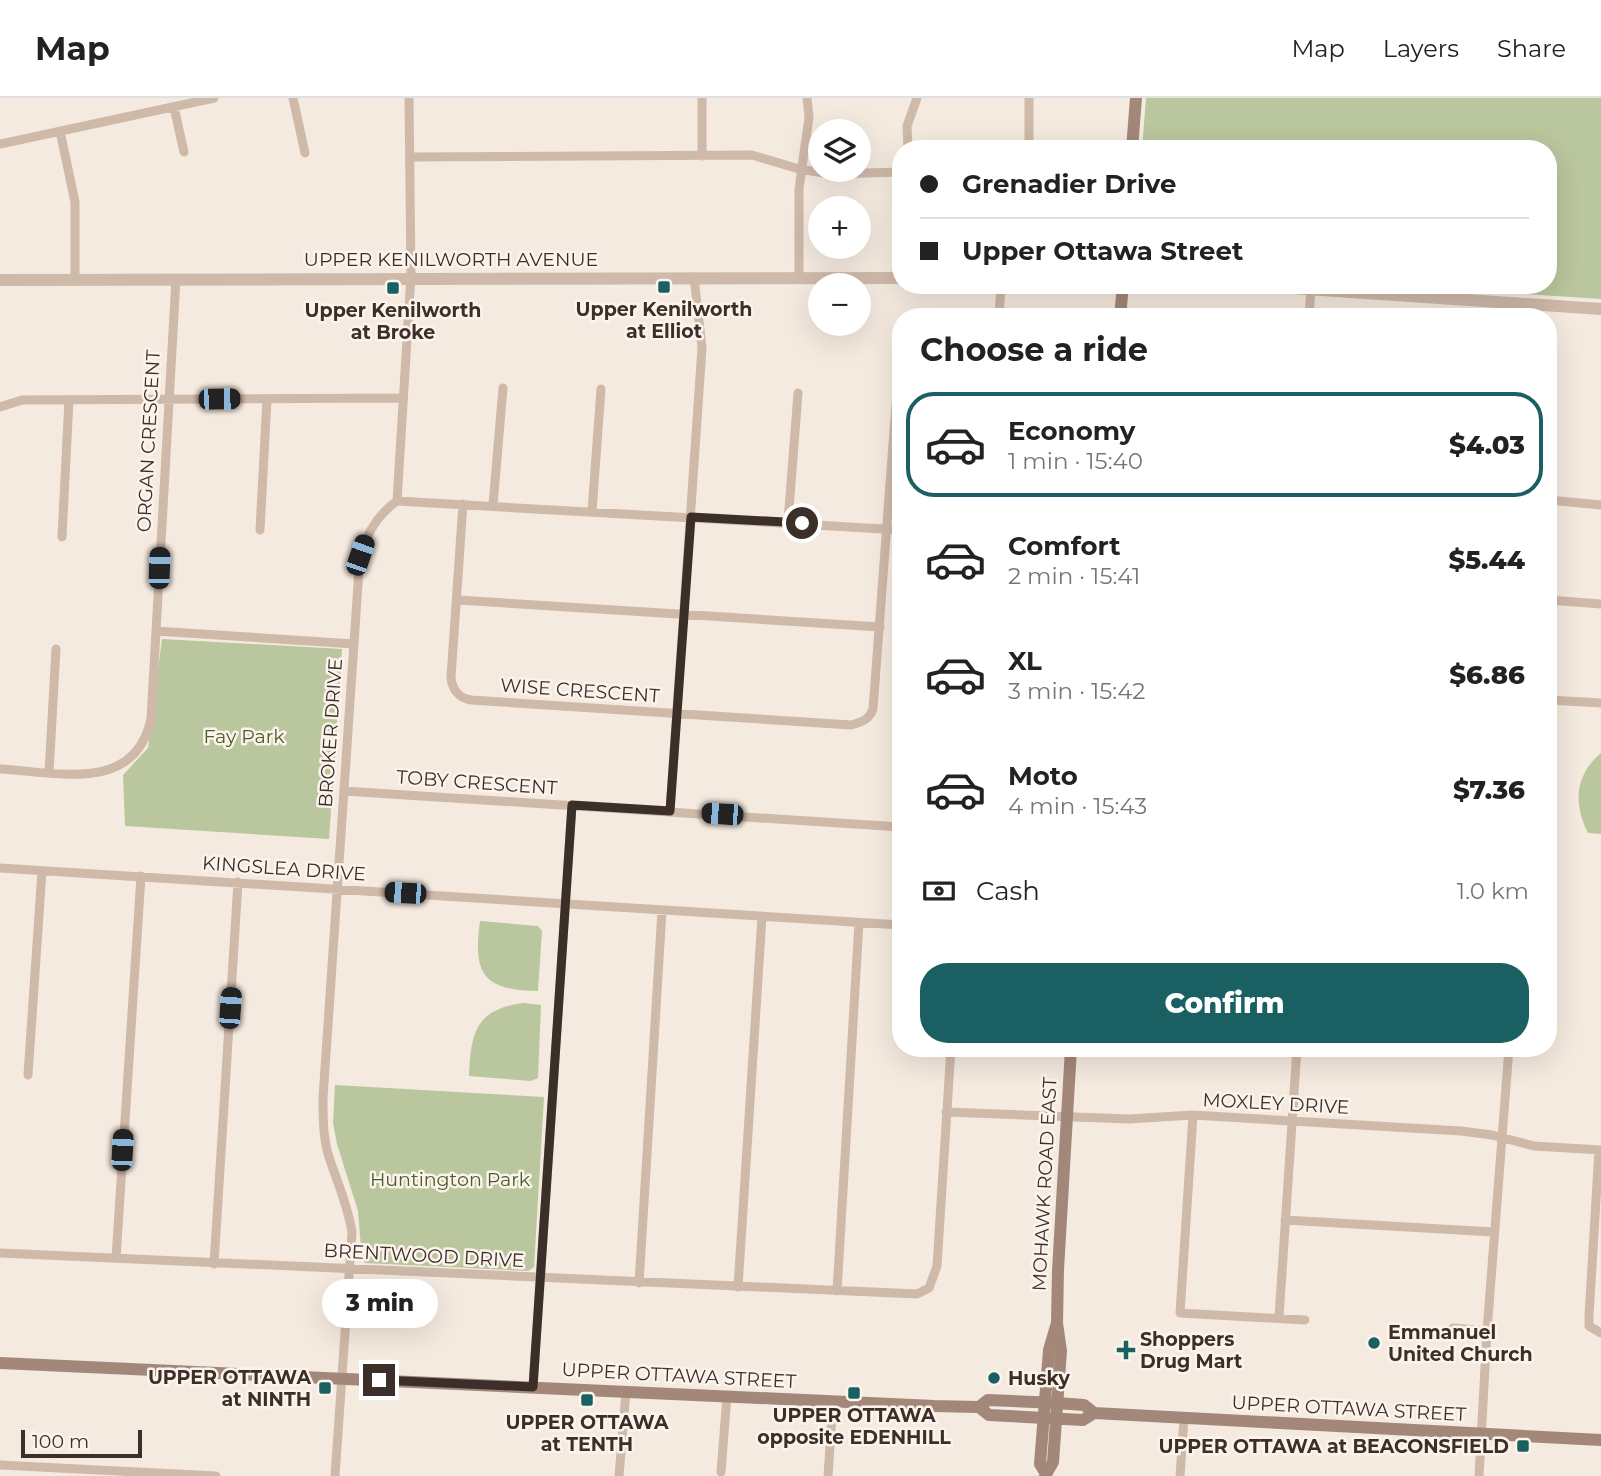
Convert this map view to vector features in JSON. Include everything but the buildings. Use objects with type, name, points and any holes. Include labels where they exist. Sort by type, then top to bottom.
[{"type":"main road","points":[[1133,140],[1136,98]]},
{"type":"main road","name":"MOHAWK ROAD EAST","points":[[1045,1474],[1040,1464],[1061,1351],[1057,1323],[1070,1057]]},
{"type":"main road","name":"UPPER OTTAWA STREET","points":[[0,1363],[979,1407],[988,1401],[1051,1403],[1084,1405],[1094,1413],[1601,1440]]},
{"type":"main road","name":"UPPER OTTAWA STREET","points":[[979,1407],[989,1415],[1083,1420],[1094,1413]]},
{"type":"street","points":[[0,144],[214,98]]},
{"type":"street","points":[[293,98],[305,153]]},
{"type":"street","points":[[409,98],[410,278],[397,501],[892,529]]},
{"type":"street","points":[[702,98],[702,156]]},
{"type":"street","points":[[799,276],[800,169],[809,117],[807,98]]},
{"type":"street","points":[[908,140],[907,126],[917,98]]},
{"type":"street","points":[[1028,140],[1029,98]]},
{"type":"street","points":[[174,107],[184,152]]},
{"type":"street","points":[[60,131],[75,201],[75,280]]},
{"type":"street","points":[[410,157],[752,155],[800,169],[830,174],[892,172]]},
{"type":"street","points":[[670,811],[702,348],[694,277]]},
{"type":"street","name":"UPPER KENILWORTH AVENUE","points":[[0,280],[892,278]]},
{"type":"street","name":"ORGAN CRESCENT","points":[[0,769],[93,774],[114,769],[137,752],[148,734],[176,279]]},
{"type":"street","points":[[1384,294],[1601,309]]},
{"type":"street","points":[[493,506],[503,388]]},
{"type":"street","points":[[592,511],[601,388]]},
{"type":"street","points":[[788,522],[798,393]]},
{"type":"street","points":[[0,407],[22,400],[402,398]]},
{"type":"street","points":[[260,530],[267,399]]},
{"type":"street","points":[[62,537],[69,400]]},
{"type":"street","name":"WISE CRESCENT","points":[[463,504],[451,677],[453,687],[461,697],[471,700],[850,725],[870,717],[873,709],[892,460]]},
{"type":"street","name":"BROKER DRIVE","points":[[335,1476],[352,1238],[350,1219],[330,1162],[323,1125],[337,889],[360,555],[372,527],[397,501]]},
{"type":"street","points":[[1557,501],[1601,505]]},
{"type":"street","points":[[458,600],[880,627]]},
{"type":"street","points":[[1557,601],[1601,604]]},
{"type":"street","points":[[156,631],[354,644]]},
{"type":"street","points":[[49,772],[56,649]]},
{"type":"street","points":[[1557,700],[1601,703]]},
{"type":"street","name":"TOBY CRESCENT","points":[[344,791],[892,826]]},
{"type":"street","points":[[533,1387],[572,805]]},
{"type":"street","name":"KINGSLEA DRIVE","points":[[0,868],[892,925]]},
{"type":"street","points":[[28,1075],[42,871]]},
{"type":"street","points":[[116,1258],[141,876]]},
{"type":"street","points":[[214,1264],[238,882]]},
{"type":"street","points":[[639,1283],[662,911]]},
{"type":"street","points":[[738,1287],[762,917]]},
{"type":"street","points":[[837,1291],[859,923]]},
{"type":"street","points":[[946,1112],[950,1057]]},
{"type":"street","points":[[1279,1317],[1296,1057]]},
{"type":"street","points":[[1479,1476],[1487,1331],[1508,1057]]},
{"type":"street","name":"BRENTWOOD DRIVE","points":[[0,1253],[913,1294],[929,1288],[937,1266],[946,1112]]},
{"type":"street","name":"MOXLEY DRIVE","points":[[946,1112],[1129,1119],[1193,1115],[1461,1131],[1536,1146],[1600,1150]]},
{"type":"street","points":[[1193,1115],[1180,1313],[1279,1317],[1305,1321]]},
{"type":"street","points":[[1600,1150],[1597,1242],[1589,1326],[1601,1334]]},
{"type":"street","points":[[1285,1220],[1494,1233]]},
{"type":"street","points":[[1453,1328],[1487,1331]]},
{"type":"street","points":[[619,1476],[626,1391]]},
{"type":"street","points":[[721,1472],[727,1396]]},
{"type":"street","points":[[828,1476],[833,1401]]},
{"type":"street","points":[[1180,1476],[1184,1418]]},
{"type":"street","points":[[0,1465],[216,1476]]},
{"type":"green space","points":[[1146,98],[1601,98],[1601,299],[1522,294],[1557,294],[1557,140],[1143,140]]},
{"type":"green space","name":"Fay Park","points":[[162,639],[342,649],[329,839],[125,826],[123,775],[148,748]]},
{"type":"green space","points":[[1601,753],[1601,834],[1588,833],[1580,811],[1579,790],[1586,771]]},
{"type":"green space","points":[[480,921],[538,926],[542,931],[538,991],[504,987],[485,975],[478,954]]},
{"type":"green space","points":[[524,1003],[541,1005],[538,1078],[531,1081],[469,1076],[474,1036],[479,1026],[495,1011]]},
{"type":"green space","name":"Huntington Park","points":[[335,1085],[544,1097],[534,1267],[528,1271],[365,1263],[362,1259],[358,1211],[333,1123]]},
{"type":"place","name":"Upper Kenilworth at Elliot","points":[[664,287]]},
{"type":"place","name":"Upper Kenilworth at Broke","points":[[393,288]]},
{"type":"place","name":"Emmanuel United Church","points":[[1374,1343]]},
{"type":"place","name":"Shoppers Drug Mart","points":[[1126,1350]]},
{"type":"place","name":"Husky","points":[[994,1378]]},
{"type":"place","name":"UPPER OTTAWA at NINTH","points":[[325,1388]]},
{"type":"place","name":"UPPER OTTAWA opposite EDENHILL","points":[[854,1393]]},
{"type":"place","name":"UPPER OTTAWA at TENTH","points":[[587,1400]]},
{"type":"place","name":"UPPER OTTAWA at BEACONSFIELD","points":[[1523,1446]]},
{"type":"route","points":[[379,1380],[533,1387],[572,805],[670,811],[691,517],[802,523]]}]
